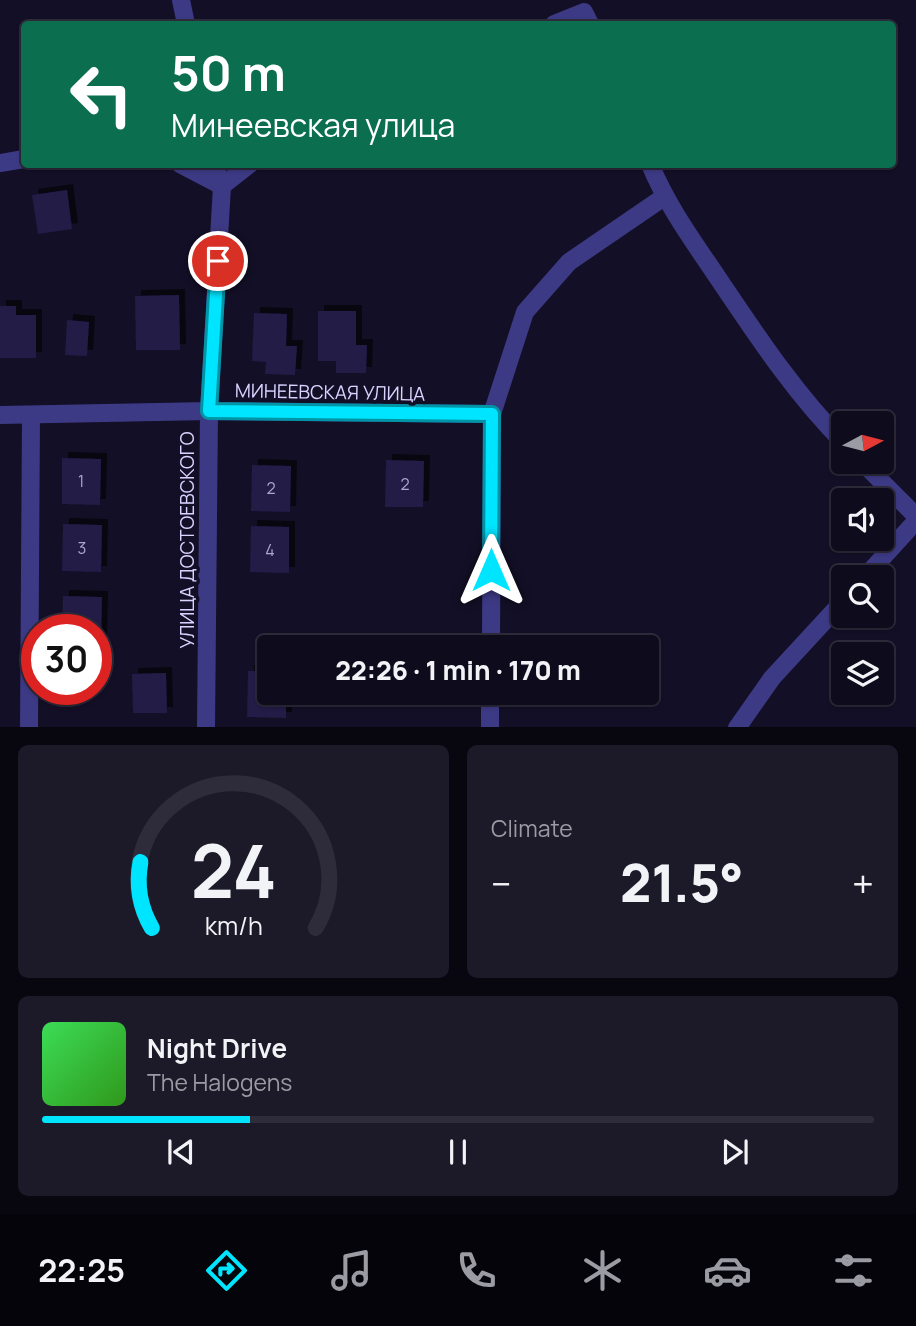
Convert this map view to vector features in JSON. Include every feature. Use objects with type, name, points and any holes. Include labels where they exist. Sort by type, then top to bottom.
[{"type":"street","points":[[180,0],[185,21]]},
{"type":"street","points":[[562,21],[584,12],[588,21]]},
{"type":"street","points":[[0,163],[21,160]]},
{"type":"street","points":[[188,168],[222,186]]},
{"type":"street","points":[[215,168],[222,186]]},
{"type":"street","points":[[222,186],[245,168]]},
{"type":"street","points":[[652,168],[663,197],[756,334],[831,431]]},
{"type":"street","name":"УЛИЦА ДОСТОЕВСКОГО","points":[[206,727],[209,411],[222,186]]},
{"type":"street","points":[[491,635],[492,414],[524,312],[569,262],[663,197]]},
{"type":"street","name":"МИНЕЕВСКАЯ УЛИЦА","points":[[0,415],[209,411],[492,414]]},
{"type":"street","points":[[29,727],[30,415]]},
{"type":"street","points":[[874,474],[916,518],[875,565]]},
{"type":"street","points":[[737,727],[772,678],[831,614]]},
{"type":"street","points":[[490,705],[490,727]]},
{"type":"building","points":[[67,190],[72,229],[38,234],[32,195]]},
{"type":"building","points":[[179,295],[180,350],[136,350],[135,296]]},
{"type":"building","points":[[0,306],[16,306],[16,315],[36,315],[36,358],[0,358]]},
{"type":"building","points":[[318,311],[356,311],[356,345],[367,345],[366,373],[336,373],[336,361],[318,361]]},
{"type":"building","points":[[254,313],[287,314],[286,346],[297,346],[295,375],[265,374],[266,362],[252,361]]},
{"type":"building","points":[[67,320],[89,322],[87,356],[65,355]]},
{"type":"building","points":[[62,458],[101,459],[100,505],[62,504]]},
{"type":"building","points":[[386,460],[424,461],[423,507],[385,507]]},
{"type":"building","points":[[252,465],[291,466],[290,512],[251,511]]},
{"type":"building","points":[[63,524],[102,525],[101,572],[62,571]]},
{"type":"building","points":[[251,526],[289,527],[289,573],[250,572]]},
{"type":"building","points":[[63,596],[102,597],[102,614],[62,614]]},
{"type":"building","points":[[248,671],[257,671],[257,705],[286,705],[286,718],[247,717]]},
{"type":"building","points":[[166,673],[167,713],[133,713],[132,674]]},
{"type":"route","points":[[218,261],[209,411],[492,414],[491,570]]}]
